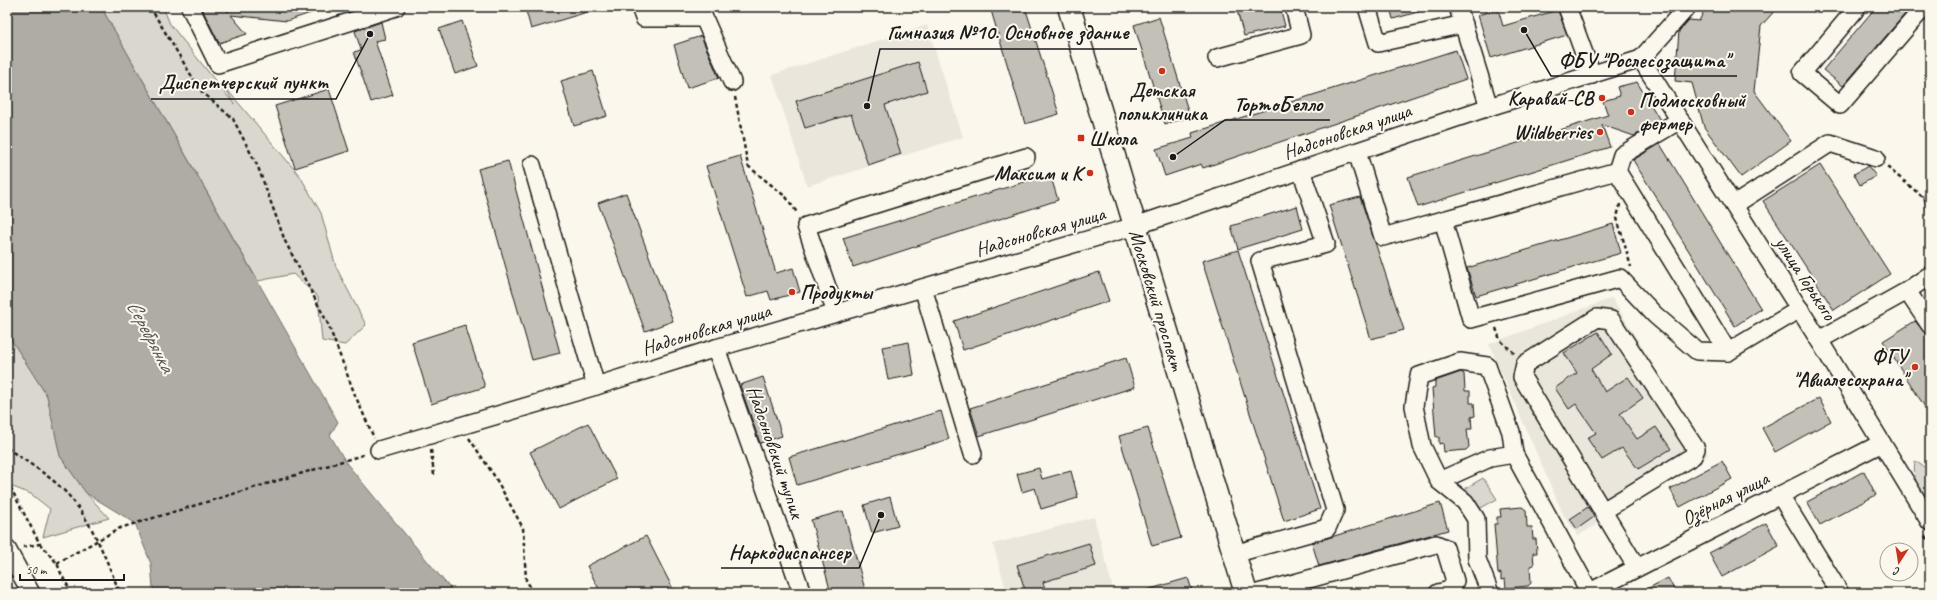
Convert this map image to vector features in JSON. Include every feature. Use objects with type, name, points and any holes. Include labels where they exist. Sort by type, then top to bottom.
[{"type":"main road","name":"Московский проспект","points":[[1069,7],[1246,593]]},
{"type":"street","points":[[190,7],[218,64],[364,12],[396,7]]},
{"type":"street","points":[[640,7],[644,18],[704,18],[732,82]]},
{"type":"street","points":[[1217,58],[1301,35],[1294,7]]},
{"type":"street","points":[[1367,7],[1378,43],[1464,24]]},
{"type":"street","points":[[1458,7],[1489,107]]},
{"type":"street","points":[[1567,7],[1592,75]]},
{"type":"street","points":[[1641,59],[1687,7]]},
{"type":"street","points":[[1851,7],[1855,10],[1802,73],[1840,105],[1924,7]]},
{"type":"street","name":"Надсоновская улица","points":[[379,450],[596,386],[716,348],[1135,226],[1489,107],[1641,59]]},
{"type":"street","name":"улица Горького","points":[[1641,59],[1820,340],[1930,522]]},
{"type":"street","points":[[1680,120],[1622,155],[1620,176],[1728,352]]},
{"type":"street","points":[[1734,205],[1830,143],[1876,158]]},
{"type":"street","points":[[1357,152],[1383,237],[1442,220],[1620,176]]},
{"type":"street","points":[[836,313],[806,226],[1026,157]]},
{"type":"street","points":[[532,165],[596,386]]},
{"type":"street","points":[[1234,554],[1327,528],[1335,510],[1260,261],[1326,244],[1301,170]]},
{"type":"street","points":[[1442,220],[1471,319],[1620,278],[1655,315],[1697,351],[1728,352],[1800,309]]},
{"type":"street","points":[[1820,340],[1907,291],[1930,275]]},
{"type":"street","points":[[922,288],[973,454]]},
{"type":"street","points":[[1907,291],[1930,325]]},
{"type":"street","points":[[1603,511],[1693,456],[1696,448],[1611,320],[1597,318],[1525,364],[1522,377],[1637,568]]},
{"type":"street","name":"Надсоновский тупик","points":[[716,348],[802,593]]},
{"type":"street","points":[[1490,593],[1477,559],[1476,519],[1465,502],[1439,481],[1422,446],[1414,406],[1419,376],[1460,362],[1486,366],[1511,432],[1514,454],[1589,593]]},
{"type":"street","name":"Озёрная улица","points":[[1589,593],[1882,443]]},
{"type":"street","points":[[1439,481],[1490,458],[1514,454]]},
{"type":"street","points":[[1780,495],[1840,593]]},
{"type":"street","points":[[1258,593],[1436,544],[1445,548],[1455,581],[1450,590],[1438,593]]},
{"type":"street","points":[[13,548],[31,593]]},
{"type":"path","points":[[57,563],[120,528],[379,450],[355,395],[328,324],[285,241],[258,167],[233,119],[200,90],[150,7]]},
{"type":"path","points":[[732,82],[748,166],[786,197],[806,226]]},
{"type":"path","points":[[1876,158],[1930,203]]},
{"type":"path","points":[[1620,176],[1617,218],[1631,269],[1635,294]]},
{"type":"path","points":[[1491,313],[1500,340],[1525,364]]},
{"type":"path","points":[[463,440],[469,438],[495,477],[523,528],[526,580],[534,593]]},
{"type":"path","points":[[434,475],[431,449],[437,447]]},
{"type":"path","points":[[7,448],[44,474],[70,497],[86,520],[97,541],[120,593]]},
{"type":"path","points":[[7,481],[40,544],[57,563],[62,576],[72,593]]},
{"type":"path","points":[[13,548],[40,544]]},
{"type":"shaded area","points":[[101,7],[163,7],[170,24],[234,104],[225,87],[300,176],[321,213],[336,267],[366,325],[345,345],[322,341],[318,297],[293,274],[258,281]]},
{"type":"shaded area","points":[[927,25],[963,137],[807,186],[772,75]]},
{"type":"shaded area","points":[[1930,194],[1930,223],[1923,196]]},
{"type":"shaded area","points":[[1612,298],[1708,455],[1578,536],[1563,514],[1489,344]]},
{"type":"shaded area","points":[[7,333],[47,396],[60,456],[86,493],[109,518],[43,537],[50,509],[31,494],[13,487],[7,481]]},
{"type":"shaded area","points":[[1915,461],[1930,471],[1930,509],[1920,492],[1916,480],[1914,468]]},
{"type":"shaded area","points":[[1483,478],[1497,499],[1479,509],[1466,488]]},
{"type":"shaded area","points":[[1094,517],[1114,593],[1007,593],[993,544]]},
{"type":"water","name":"Серебрянка","points":[[7,7],[101,7],[338,422],[330,435],[347,464],[454,593],[157,593],[153,588],[151,564],[135,523],[86,493],[60,456],[47,396],[7,333]]},
{"type":"building","points":[[201,7],[224,7],[228,12],[229,7],[321,7],[322,9],[287,21],[231,15],[247,34],[219,43]]},
{"type":"building","points":[[525,7],[594,7],[594,10],[531,29]]},
{"type":"building","points":[[990,7],[1025,7],[1059,114],[1025,124]]},
{"type":"building","points":[[1236,7],[1280,7],[1285,26],[1244,36]]},
{"type":"building","points":[[1390,7],[1425,7],[1425,10],[1393,19]]},
{"type":"building","points":[[1706,7],[1778,7],[1761,26],[1754,91],[1791,141],[1741,177],[1704,127],[1692,83],[1675,81],[1679,31],[1689,20],[1699,21]]},
{"type":"building","points":[[1876,7],[1911,7],[1843,86],[1823,70]]},
{"type":"building","points":[[1498,9],[1503,26],[1558,10],[1567,35],[1491,58],[1478,15]]},
{"type":"building","name":"Детская поликлиника","points":[[1159,17],[1190,117],[1165,124],[1134,25]]},
{"type":"building","points":[[462,21],[478,66],[455,74],[439,29]]},
{"type":"building","points":[[381,22],[385,39],[375,41],[393,95],[371,102],[354,52],[361,50],[355,31]]},
{"type":"building","points":[[701,36],[719,78],[687,88],[674,45]]},
{"type":"building","points":[[1456,50],[1466,79],[1203,168],[1201,164],[1165,176],[1156,149],[1193,138],[1192,133]]},
{"type":"building","points":[[918,62],[927,91],[885,105],[901,154],[868,165],[851,114],[805,128],[796,101]]},
{"type":"building","points":[[593,71],[607,116],[574,126],[561,81]]},
{"type":"building","points":[[1637,82],[1660,120],[1634,136],[1602,125],[1610,147],[1418,207],[1408,177],[1608,115],[1603,101],[1620,96],[1617,87]]},
{"type":"building","points":[[329,89],[349,151],[295,168],[275,106]]},
{"type":"building","points":[[1660,144],[1761,309],[1735,326],[1633,160]]},
{"type":"building","points":[[740,156],[776,273],[793,268],[800,292],[771,300],[768,291],[747,297],[706,166]]},
{"type":"building","points":[[508,161],[560,353],[532,360],[478,169]]},
{"type":"building","points":[[1820,165],[1890,274],[1834,310],[1763,201]]},
{"type":"building","points":[[1868,166],[1876,176],[1860,185],[1854,174]]},
{"type":"building","points":[[1050,174],[1058,200],[853,267],[843,238]]},
{"type":"building","points":[[626,193],[673,321],[645,331],[598,203]]},
{"type":"building","points":[[1360,197],[1404,330],[1371,339],[1329,205]]},
{"type":"building","points":[[1297,206],[1303,229],[1238,249],[1231,226]]},
{"type":"building","points":[[1613,224],[1621,253],[1476,296],[1467,268]]},
{"type":"building","points":[[1238,250],[1320,509],[1284,521],[1202,261]]},
{"type":"building","points":[[1099,272],[1109,301],[963,350],[954,321]]},
{"type":"building","name":"ФГУ \"Авиалесохрана\"","points":[[1915,321],[1930,339],[1930,415],[1883,341]]},
{"type":"building","points":[[465,325],[485,387],[431,404],[412,342]]},
{"type":"building","points":[[1598,332],[1612,354],[1591,369],[1605,392],[1628,377],[1643,398],[1620,414],[1637,439],[1656,427],[1671,449],[1638,469],[1622,448],[1602,460],[1587,438],[1596,433],[1576,404],[1569,409],[1555,388],[1577,373],[1564,353]]},
{"type":"building","points":[[909,342],[914,375],[888,380],[882,347]]},
{"type":"building","points":[[1126,358],[1135,387],[979,436],[970,408]]},
{"type":"building","points":[[1461,372],[1464,374],[1465,391],[1470,391],[1470,403],[1474,403],[1475,416],[1471,417],[1472,429],[1467,429],[1469,447],[1466,450],[1444,452],[1443,443],[1439,444],[1439,437],[1436,437],[1432,388],[1435,387],[1435,381]]},
{"type":"building","points":[[763,377],[782,436],[760,443],[740,385]]},
{"type":"building","points":[[1819,398],[1831,421],[1775,452],[1762,428]]},
{"type":"building","points":[[941,411],[949,439],[797,485],[789,457]]},
{"type":"building","points":[[588,423],[617,479],[559,509],[530,452]]},
{"type":"building","points":[[1148,428],[1181,538],[1152,546],[1119,436]]},
{"type":"building","points":[[1722,461],[1732,479],[1680,507],[1670,489]]},
{"type":"building","points":[[1039,468],[1042,479],[1071,471],[1078,498],[1041,509],[1035,488],[1022,492],[1017,474]]},
{"type":"building","points":[[1864,471],[1876,495],[1820,525],[1807,502]]},
{"type":"building","points":[[890,497],[898,526],[872,533],[864,505]]},
{"type":"building","points":[[1440,503],[1448,530],[1319,566],[1312,543]]},
{"type":"building","points":[[1522,507],[1526,510],[1527,527],[1532,527],[1533,539],[1536,539],[1537,553],[1533,553],[1534,565],[1530,566],[1531,583],[1528,586],[1506,588],[1505,579],[1501,580],[1501,573],[1498,574],[1494,524],[1497,524],[1497,517],[1501,517],[1500,509]]},
{"type":"building","points":[[1588,507],[1594,517],[1577,529],[1570,519]]},
{"type":"building","points":[[843,511],[866,593],[831,593],[811,520]]},
{"type":"building","points":[[1766,523],[1779,546],[1722,577],[1709,553]]},
{"type":"building","points":[[646,536],[675,593],[601,593],[587,566]]},
{"type":"building","points":[[1089,543],[1096,566],[1043,582],[1046,593],[1026,593],[1017,565]]},
{"type":"building","points":[[1188,578],[1193,593],[1148,593],[1147,590]]},
{"type":"building","points":[[1668,578],[1676,593],[1639,593]]},
{"type":"place","name":"ФБУ \"Рослесозащита\"","points":[[1524,30]]},
{"type":"place","name":"Диспетчерский пункт","points":[[370,34]]},
{"type":"place","name":"Детская поликлиника","points":[[1162,71]]},
{"type":"place","name":"Каравай-СВ","points":[[1602,98]]},
{"type":"place","name":"Гимназия №10. Основное здание","points":[[867,106]]},
{"type":"place","name":"Подмосковный фермер","points":[[1631,112]]},
{"type":"place","name":"Wildberries","points":[[1600,132]]},
{"type":"place","name":"Школа","points":[[1081,138]]},
{"type":"place","name":"ТортоБелло","points":[[1173,157]]},
{"type":"place","name":"Максим и К","points":[[1090,173]]},
{"type":"place","name":"Продукты","points":[[792,292]]},
{"type":"place","name":"ФГУ \"Авиалесохрана\"","points":[[1915,367]]},
{"type":"place","name":"Наркодиспансер","points":[[881,515]]}]
